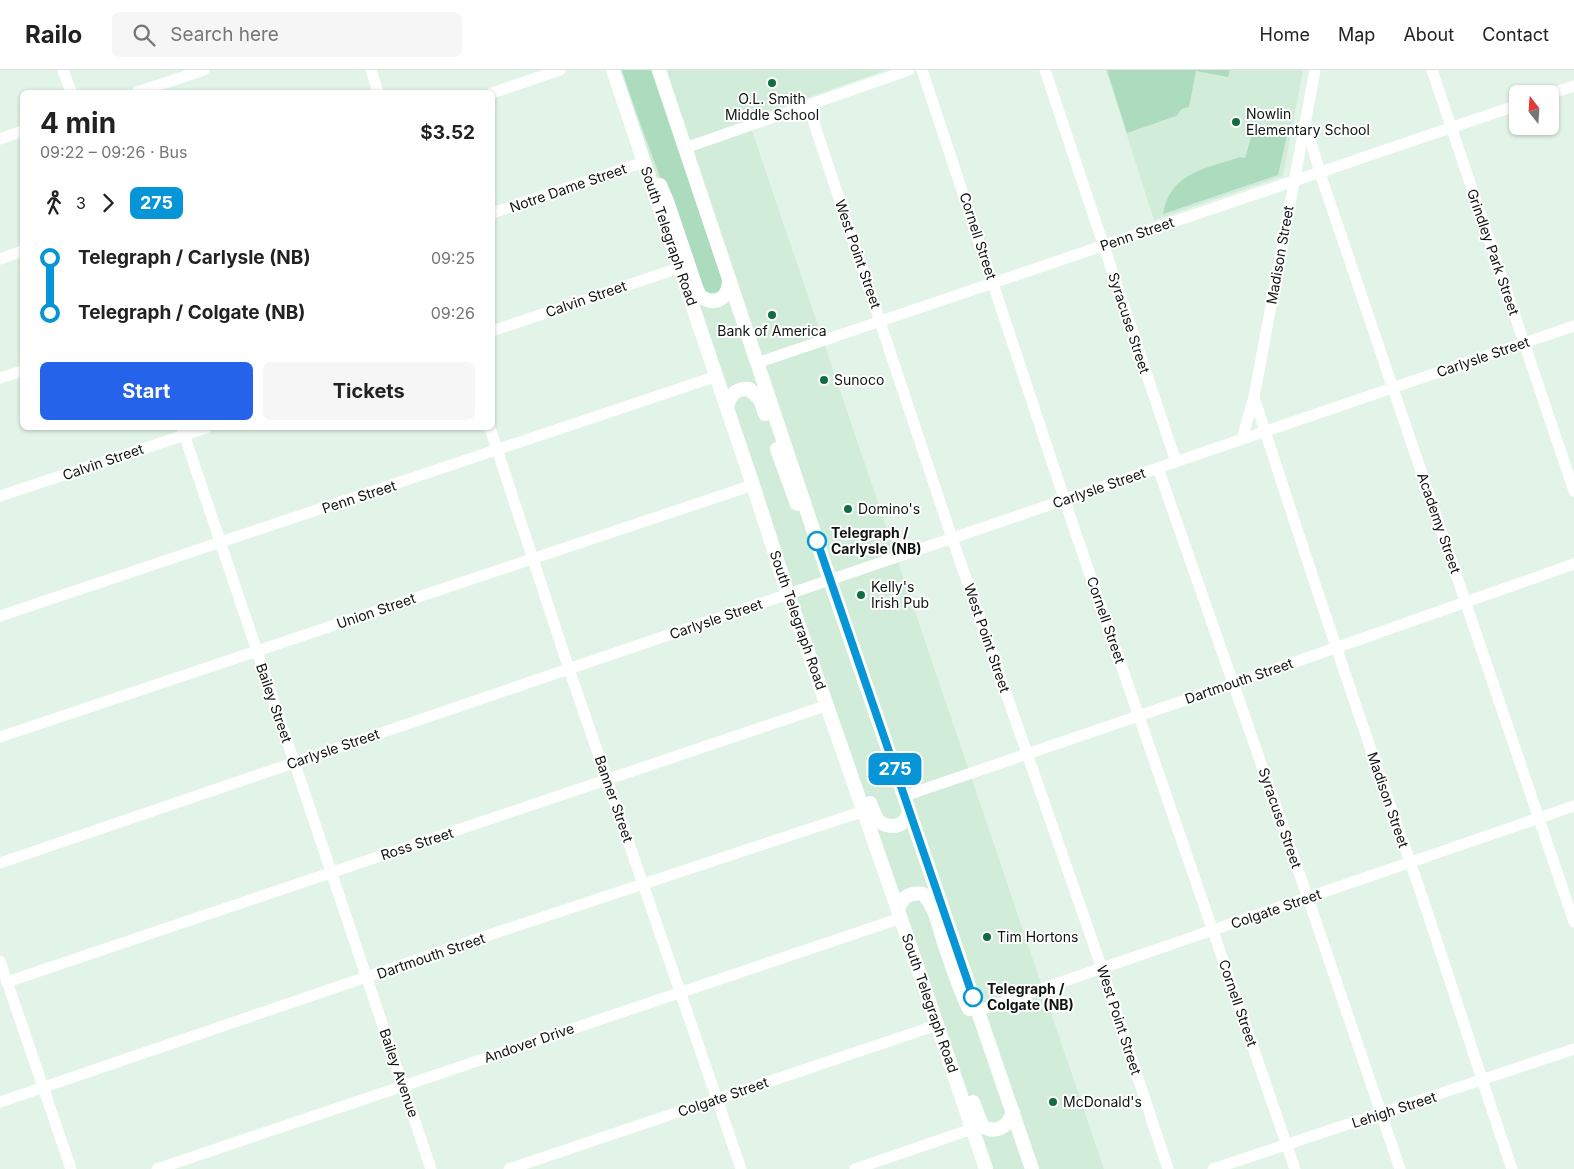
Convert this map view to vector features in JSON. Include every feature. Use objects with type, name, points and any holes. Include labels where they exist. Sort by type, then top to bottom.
[{"type":"main road","name":"South Telegraph Road","points":[[613,70],[717,376],[788,594],[900,914],[986,1169]]},
{"type":"main road","points":[[659,70],[830,580],[1032,1169]]},
{"type":"main road","points":[[638,146],[667,201],[700,296],[712,300],[724,297],[729,288],[730,280]]},
{"type":"main road","points":[[726,407],[733,393],[743,388],[754,392],[760,399],[789,487],[798,508],[813,528]]},
{"type":"main road","points":[[823,691],[841,718],[877,820],[889,826],[897,826],[903,822],[909,812]]},
{"type":"main road","points":[[900,914],[903,899],[911,894],[922,894],[927,898],[935,915],[961,992],[975,1024],[990,1047]]},
{"type":"main road","points":[[922,980],[936,1001],[945,1021],[982,1126],[992,1129],[1004,1127],[1010,1120],[1013,1112]]},
{"type":"street","points":[[63,70],[70,90]]},
{"type":"street","points":[[143,90],[204,70]]},
{"type":"street","points":[[371,70],[377,90]]},
{"type":"street","points":[[495,92],[560,70]]},
{"type":"street","points":[[685,148],[909,70]]},
{"type":"street","name":"Cornell Street","points":[[922,70],[1065,500],[1295,1169]]},
{"type":"street","name":"Syracuse Street","points":[[1044,70],[1176,462]]},
{"type":"street","name":"Madison Street","points":[[1242,439],[1254,397],[1315,70]]},
{"type":"street","name":"Grindley Park Street","points":[[1432,70],[1574,491]]},
{"type":"street","points":[[1559,91],[1574,86]]},
{"type":"street","name":"West Point Street","points":[[808,105],[952,538],[1101,968],[1168,1169]]},
{"type":"street","name":"Penn Street","points":[[757,363],[1509,108]]},
{"type":"street","name":"Academy Street","points":[[1305,123],[1574,922]]},
{"type":"street","points":[[0,139],[20,132]]},
{"type":"street","name":"Notre Dame Street","points":[[495,212],[644,162]]},
{"type":"street","points":[[0,259],[20,252]]},
{"type":"street","name":"Calvin Street","points":[[495,330],[679,268]]},
{"type":"street","name":"Carlysle Street","points":[[0,863],[1574,326]]},
{"type":"street","points":[[0,378],[20,372]]},
{"type":"street","name":"Penn Street","points":[[0,616],[717,376]]},
{"type":"street","name":"Madison Street","points":[[1254,397],[1512,1169]]},
{"type":"street","name":"Banner Street","points":[[491,430],[570,669],[741,1169]]},
{"type":"street","name":"Calvin Street","points":[[0,496],[183,431]]},
{"type":"street","name":"Bailey Street","points":[[183,431],[366,978]]},
{"type":"street","name":"Syracuse Street","points":[[1158,468],[1400,1169]]},
{"type":"street","name":"Union Street","points":[[0,737],[753,484]]},
{"type":"street","name":"Dartmouth Street","points":[[904,796],[1466,603],[1574,564]]},
{"type":"street","name":"Ross Street","points":[[7,982],[828,705]]},
{"type":"street","name":"Colgate Street","points":[[977,1011],[1574,806]]},
{"type":"street","name":"Dartmouth Street","points":[[0,1102],[864,811]]},
{"type":"street","name":"Andover Drive","points":[[157,1169],[900,914]]},
{"type":"street","points":[[0,960],[71,1169]]},
{"type":"street","name":"Bailey Avenue","points":[[366,978],[404,1085],[431,1169]]},
{"type":"street","name":"Colgate Street","points":[[509,1169],[938,1025]]},
{"type":"street","name":"Lehigh Street","points":[[1213,1169],[1574,1049]]},
{"type":"street","points":[[855,1169],[972,1129]]},
{"type":"shaded area","points":[[612,70],[886,70],[748,119],[1104,1169],[986,1169]]},
{"type":"shaded area","points":[[1106,70],[1303,70],[1283,176],[1154,220]]},
{"type":"green space","points":[[622,70],[651,70],[722,280],[722,287],[718,292],[710,293],[703,290]]},
{"type":"green space","points":[[1107,70],[1230,70],[1228,77],[1196,71],[1189,107],[1182,109],[1176,116],[1127,133]]},
{"type":"green space","points":[[1253,130],[1287,135],[1278,175],[1163,214],[1173,189],[1191,174],[1240,157],[1245,158]]},
{"type":"bus line","name":"275","points":[[817,541],[973,997]]},
{"type":"place","name":"O.L. Smith Middle School","points":[[772,83]]},
{"type":"place","name":"Nowlin Elementary School","points":[[1236,122]]},
{"type":"place","name":"Bank of America","points":[[772,315]]},
{"type":"place","name":"Sunoco","points":[[824,380]]},
{"type":"place","name":"Domino's","points":[[848,509]]},
{"type":"place","name":"Telegraph / Carlysle (NB)","points":[[817,541]]},
{"type":"place","name":"Kelly's Irish Pub","points":[[861,595]]},
{"type":"place","name":"Tim Hortons","points":[[987,937]]},
{"type":"place","name":"Telegraph / Colgate (NB)","points":[[973,997]]},
{"type":"place","name":"McDonald's","points":[[1053,1102]]}]
